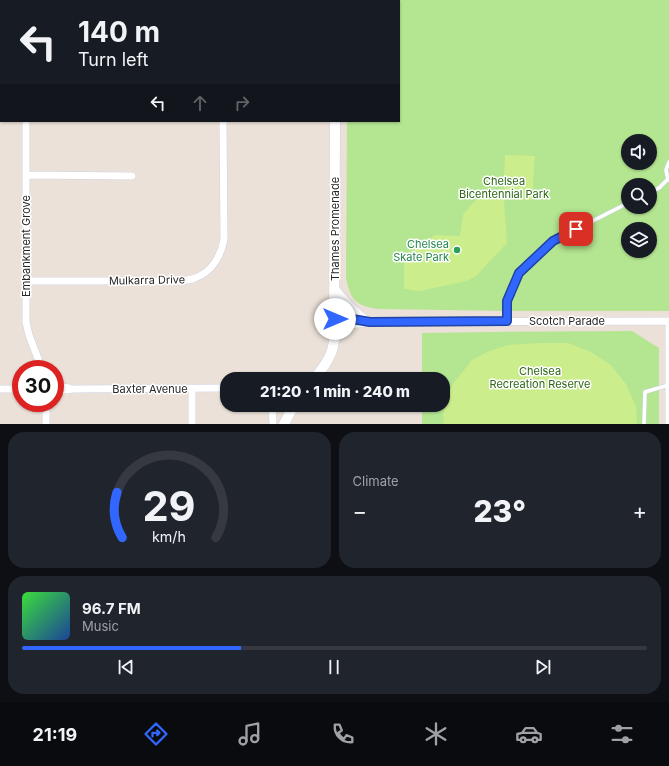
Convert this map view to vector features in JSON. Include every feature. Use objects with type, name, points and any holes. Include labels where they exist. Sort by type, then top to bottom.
[{"type":"main road","name":"Thames Promenade","points":[[320,372],[325,365],[334,344],[335,122]]},
{"type":"main road","points":[[284,424],[290,412]]},
{"type":"street","name":"Embankment Grove","points":[[26,122],[26,322],[29,336],[38,360]]},
{"type":"street","name":"Mulkarra Drive","points":[[26,281],[180,281],[195,278],[207,271],[217,261],[222,250],[224,239],[223,122]]},
{"type":"street","points":[[26,175],[132,176]]},
{"type":"street","points":[[335,288],[348,304],[370,322]]},
{"type":"street","name":"Scotch Parade","points":[[335,322],[352,319],[370,322],[669,321]]},
{"type":"street","points":[[669,321],[669,424]]},
{"type":"street","name":"Baxter Avenue","points":[[64,387],[220,388]]},
{"type":"street","name":"Baxter Avenue","points":[[64,390],[74,388]]},
{"type":"street","points":[[0,389],[12,389]]},
{"type":"street","points":[[192,389],[192,424]]},
{"type":"street","points":[[46,412],[46,424]]},
{"type":"street","points":[[272,412],[273,424]]},
{"type":"lane","points":[[657,189],[668,180],[666,170],[669,162]]},
{"type":"lane","points":[[507,321],[507,301],[519,273],[553,241],[621,207]]},
{"type":"lane","points":[[644,424],[645,392],[669,385]]},
{"type":"green space","name":"Chelsea Bicentennial Park","points":[[400,0],[669,0],[669,311],[379,309],[360,304],[352,296],[346,277],[347,122],[400,122]]},
{"type":"green space","name":"Chelsea Skate Park","points":[[505,155],[535,156],[532,200],[504,199],[507,243],[476,276],[467,281],[420,291],[404,289],[404,256],[435,235],[460,236],[463,214],[480,196],[503,198]]},
{"type":"green space","name":"Chelsea Recreation Reserve","points":[[632,331],[659,348],[659,424],[422,424],[422,412],[450,412],[450,372],[422,372],[422,333]]},
{"type":"green space","name":"Chelsea Recreation Reserve","points":[[568,343],[591,352],[611,365],[626,384],[636,407],[637,424],[444,424],[444,412],[450,412],[450,391],[452,385],[472,360],[487,352],[508,345]]},
{"type":"place","name":"Chelsea Skate Park","points":[[457,250]]},
{"type":"route","points":[[335,319],[352,319],[370,322],[507,321],[507,301],[519,273],[553,241],[576,229]]}]
